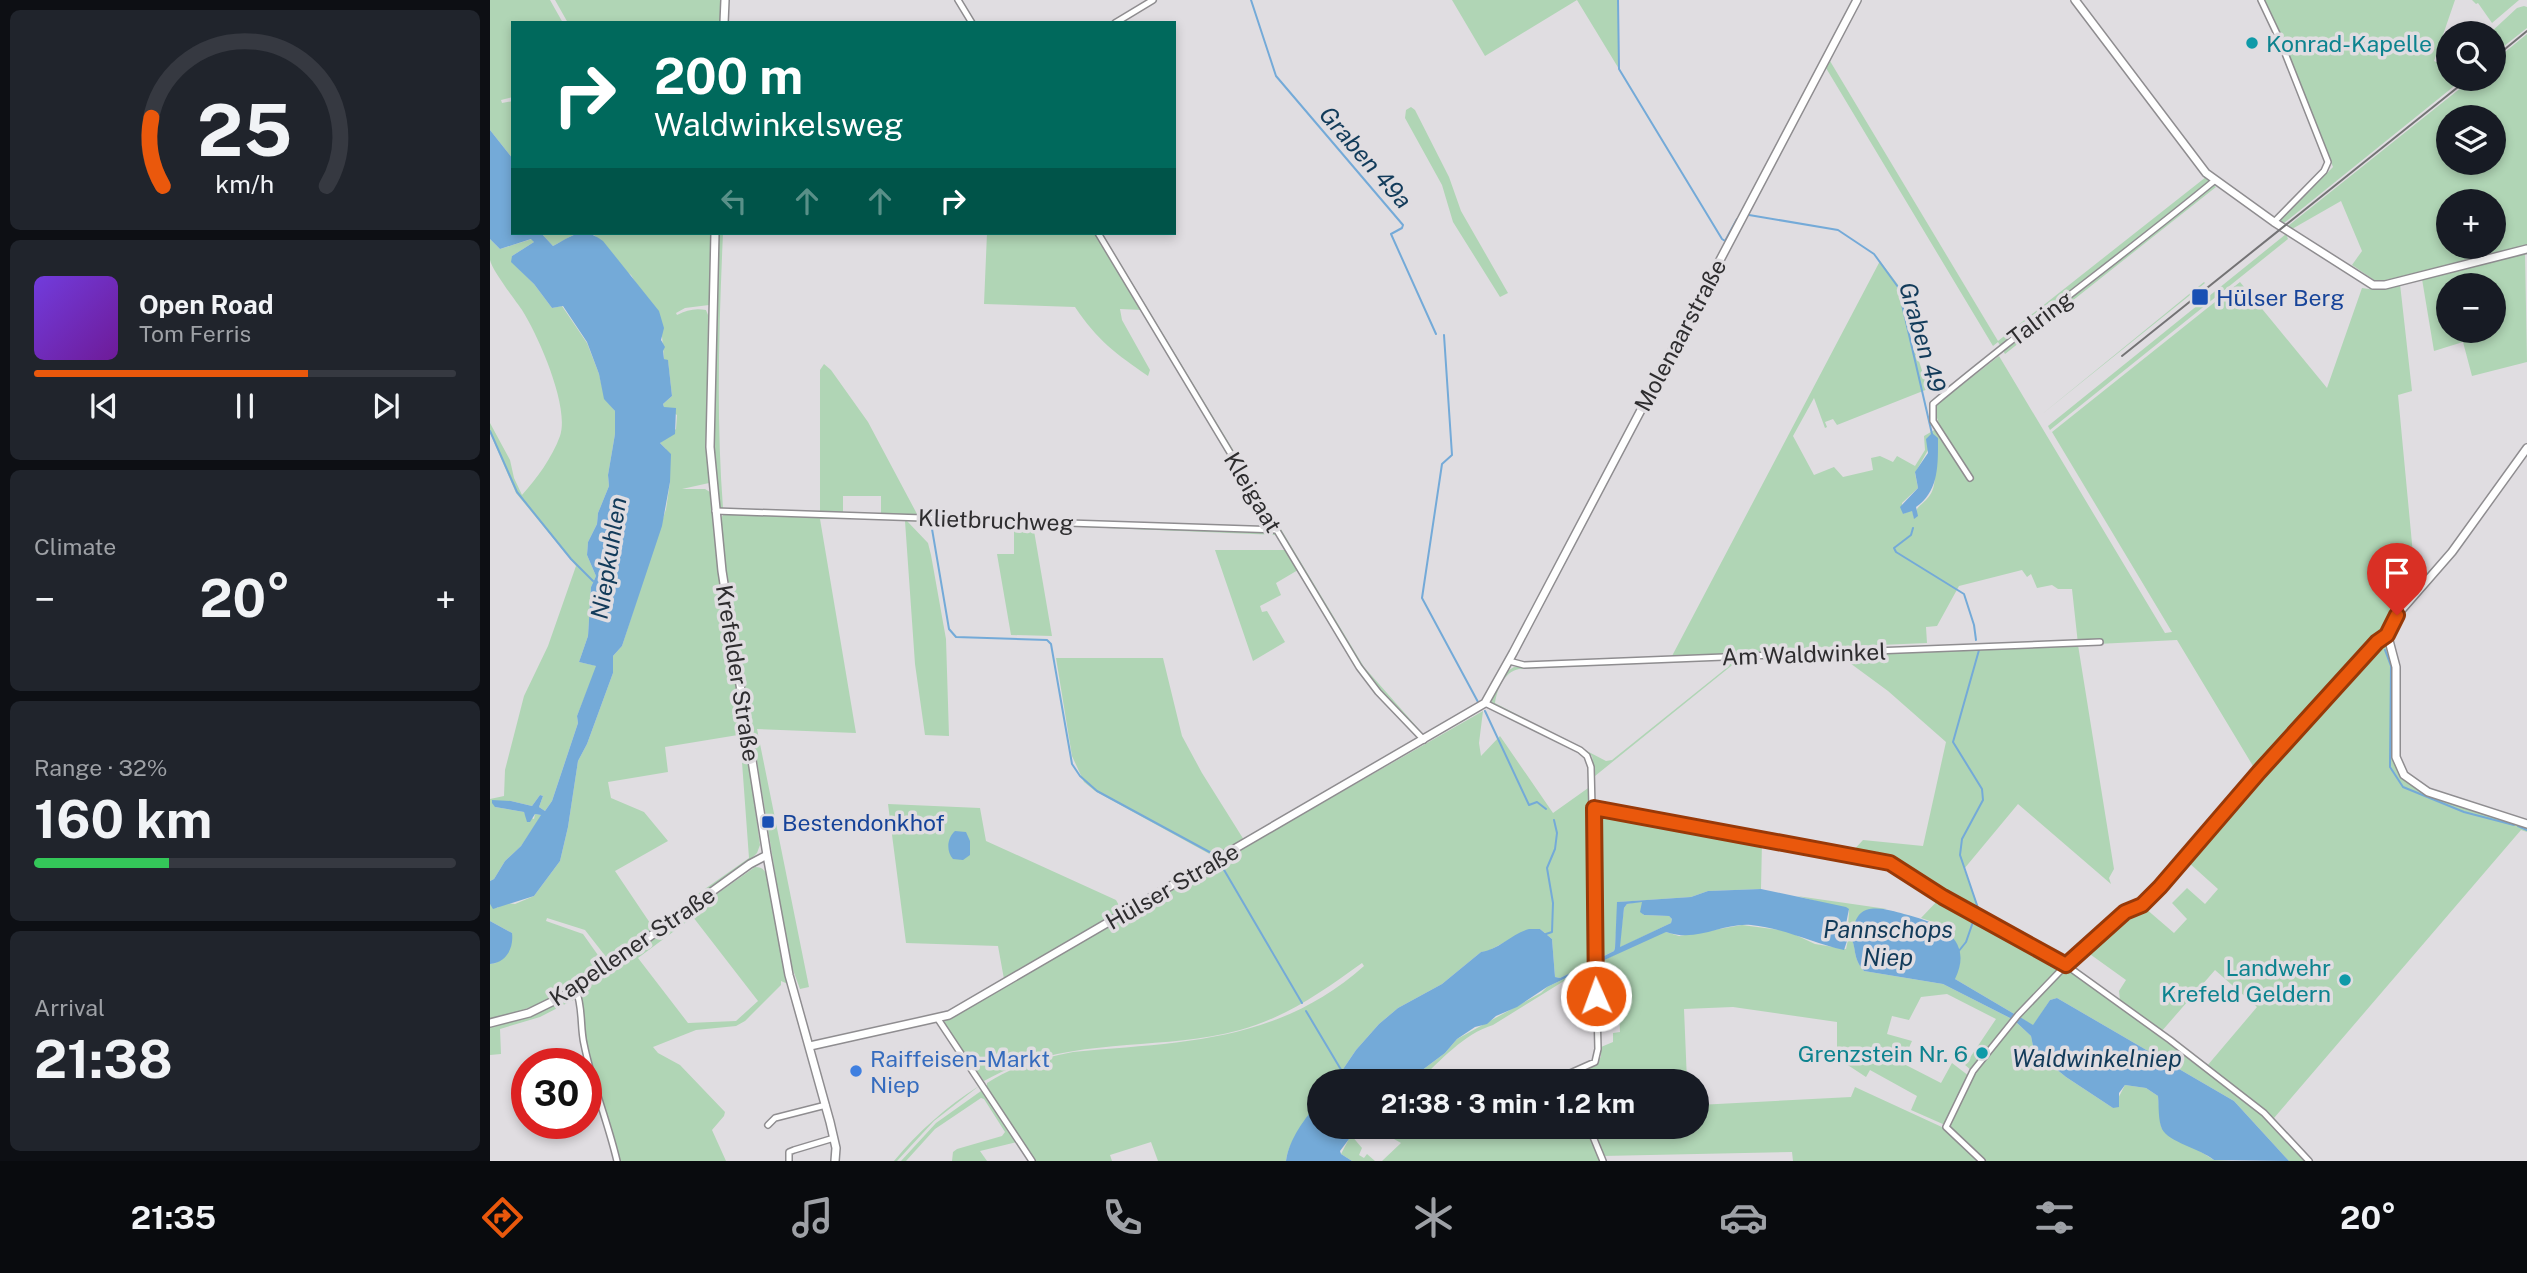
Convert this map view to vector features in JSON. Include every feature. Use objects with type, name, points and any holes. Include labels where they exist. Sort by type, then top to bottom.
[{"type":"street","points":[[724,21],[725,0]]},
{"type":"street","points":[[958,0],[971,21]]},
{"type":"street","points":[[1118,21],[1153,0]]},
{"type":"street","name":"Molenaarstraße","points":[[1504,670],[1857,0]]},
{"type":"street","points":[[2075,0],[2214,181],[2364,280],[2378,286],[2527,249]]},
{"type":"street","points":[[2261,0],[2279,38],[2328,162],[2324,171],[2274,222]]},
{"type":"street","name":"Talring","points":[[1970,478],[1933,421],[1933,404],[1998,349],[2147,236],[2214,181]]},
{"type":"street","name":"Krefelder Straße","points":[[715,235],[710,447],[722,571],[789,975],[826,1105],[834,1138],[835,1161]]},
{"type":"street","name":"Kleigaat","points":[[1099,235],[1359,667],[1378,692],[1424,740]]},
{"type":"street","points":[[1982,1161],[1947,1127],[1973,1070],[2015,1018],[2066,965],[2125,912],[2142,905],[2160,887],[2259,772],[2388,634],[2397,615],[2452,552],[2527,449]]},
{"type":"street","name":"Klietbruchweg","points":[[715,511],[1276,530]]},
{"type":"street","points":[[2388,634],[2396,667],[2396,757],[2404,775],[2428,792],[2527,824]]},
{"type":"street","name":"Am Waldwinkel","points":[[1509,661],[1524,665],[2100,642]]},
{"type":"street","name":"Hülser Straße","points":[[810,1046],[949,1015],[1485,703],[1504,670]]},
{"type":"street","points":[[1485,703],[1584,753],[1590,761],[1594,808],[1598,1049],[1595,1062],[1579,1069]]},
{"type":"street","points":[[1594,808],[1890,863],[1943,897],[2066,965],[2170,1040],[2270,1119],[2309,1161]]},
{"type":"street","name":"Kapellener Straße","points":[[490,1023],[529,1013],[576,990],[750,864],[767,855]]},
{"type":"street","points":[[576,990],[583,1042],[617,1161]]},
{"type":"street","points":[[938,1019],[1032,1161]]},
{"type":"street","points":[[768,1125],[775,1118],[826,1105]]},
{"type":"street","points":[[789,1161],[789,1152],[834,1138]]},
{"type":"street","points":[[1595,1139],[1603,1161]]},
{"type":"green space","points":[[490,0],[550,0],[562,21],[511,21],[511,98],[501,100],[502,103],[511,101],[511,156],[490,130]]},
{"type":"green space","points":[[555,0],[722,0],[721,21],[567,21]]},
{"type":"green space","points":[[1452,0],[1577,0],[1485,56]]},
{"type":"green space","points":[[1577,0],[1619,0],[1619,69]]},
{"type":"green space","points":[[2263,0],[2455,0],[2448,21],[2436,21],[2436,91],[2448,91],[2284,223],[2280,221],[2333,167]]},
{"type":"green space","points":[[2472,0],[2519,0],[2494,21],[2491,21],[2478,3]]},
{"type":"green space","points":[[2527,7],[2527,28],[2506,45],[2506,21],[2503,21],[2517,8]]},
{"type":"green space","points":[[2527,34],[2527,245],[2506,250],[2506,189],[2436,189],[2436,259],[2471,259],[2382,281],[2374,280],[2352,265],[2362,251],[2341,201],[2292,229],[2288,226],[2436,108],[2436,175],[2506,175],[2506,105],[2439,105],[2457,91],[2506,91],[2506,51]]},
{"type":"green space","points":[[1830,61],[1998,341],[2206,177],[2216,187],[2005,354],[1998,342],[1993,346],[1826,68]]},
{"type":"green space","points":[[1411,107],[1449,177],[1461,211],[1508,293],[1500,297],[1453,222],[1442,185],[1405,118],[1406,110]]},
{"type":"green space","points":[[2286,234],[2288,239],[2050,430],[2048,426]]},
{"type":"green space","points":[[543,235],[573,235],[553,246]]},
{"type":"green space","points":[[593,235],[712,235],[709,305],[685,308],[676,313],[677,315],[702,309],[706,310],[708,315],[709,483],[682,489],[705,489],[710,492],[717,559],[748,755],[742,758],[738,735],[665,747],[668,772],[608,782],[611,798],[644,812],[668,841],[615,871],[652,926],[749,858],[742,762],[749,764],[760,845],[750,860],[610,962],[585,930],[547,918],[546,921],[583,934],[605,965],[550,998],[490,1019],[490,964],[496,963],[512,933],[490,921],[490,904],[497,908],[505,903],[515,904],[534,896],[560,861],[578,761],[613,673],[613,656],[622,646],[666,509],[670,482],[666,449],[660,443],[676,429],[677,415],[663,404],[672,396],[668,361],[664,359],[661,325],[631,275]]},
{"type":"green space","points":[[719,235],[723,235],[719,405],[723,508],[820,512],[820,370],[824,364],[868,422],[917,514],[1267,528],[881,514],[881,496],[843,496],[843,513],[719,509],[713,429]]},
{"type":"green space","points":[[987,235],[1096,235],[1143,310],[1120,309],[1122,320],[1150,370],[1148,376],[1108,346],[1075,307],[984,304]]},
{"type":"green space","points":[[1101,235],[1235,453],[1232,452]]},
{"type":"green space","points":[[490,239],[500,249],[532,239],[534,242],[512,256],[512,262],[534,284],[552,308],[562,306],[587,343],[605,399],[615,411],[615,434],[608,475],[609,486],[598,513],[597,524],[588,542],[587,555],[596,576],[591,587],[588,636],[579,662],[597,666],[577,716],[578,723],[552,801],[545,811],[539,807],[543,796],[540,795],[532,806],[511,801],[495,807],[524,812],[526,816],[534,819],[535,814],[542,815],[521,846],[490,881],[490,799],[504,796],[505,770],[524,696],[548,646],[576,566],[516,493],[490,433],[490,423],[510,460],[522,495],[553,452],[562,423],[557,390],[544,353],[522,310],[492,265]]},
{"type":"green space","points":[[2525,252],[2527,362],[2472,376],[2463,343],[2506,343],[2506,273],[2445,273]]},
{"type":"green space","points":[[1880,261],[1899,286],[1913,350],[1928,389],[1837,425],[1833,419],[1825,422],[1825,428],[1814,398],[1793,436],[1814,475],[1834,467],[1843,477],[1873,470],[1871,458],[1880,456],[1893,462],[1897,456],[1915,466],[1925,450],[1924,436],[1936,429],[1965,476],[1969,472],[1942,430],[1936,405],[1999,356],[2165,633],[2172,632],[2052,432],[2240,282],[2327,388],[2362,288],[2376,290],[2400,284],[2412,391],[2398,395],[2416,586],[2385,622],[2385,626],[2376,633],[2379,639],[2282,743],[2160,885],[2143,901],[2117,916],[2141,900],[2220,810],[2253,766],[2177,640],[2078,645],[2114,869],[2109,878],[2111,884],[2018,804],[1964,869],[1979,914],[1901,864],[1851,853],[1863,840],[1923,846],[1946,742],[1888,691],[1839,655],[2078,644],[2072,589],[2058,589],[2052,585],[2037,588],[2031,574],[2027,577],[2022,570],[1959,586],[1937,626],[1926,627],[1927,643],[1786,649],[1744,655],[1746,653],[1672,656]],"holes":[[[1928,450],[1934,469],[1933,489],[1917,509],[1914,518],[1912,510],[1903,514],[1902,503],[1918,488],[1915,473]]]},
{"type":"green space","points":[[2436,275],[2436,343],[2460,343],[2434,351],[2422,279]]},
{"type":"green space","points":[[2204,282],[2205,283],[2041,415]]},
{"type":"green space","points":[[1238,458],[1364,667],[1424,735],[1377,688],[1360,665]]},
{"type":"green space","points":[[724,514],[861,519],[820,519],[856,733],[757,729],[809,987],[800,989],[789,959],[726,569],[720,519]]},
{"type":"green space","points":[[890,519],[1272,532],[1277,535],[1033,525],[1052,636],[1011,635],[997,554],[1014,554],[1014,525],[907,521],[928,543],[931,555],[946,639],[949,736],[925,735],[915,664],[905,521]]},
{"type":"green space","points":[[1215,550],[1286,550],[1298,570],[1276,583],[1281,595],[1260,606],[1262,612],[1267,611],[1285,642],[1253,661]]},
{"type":"green space","points":[[2381,643],[2387,645],[2393,661],[2393,747],[2404,779],[2437,798],[2527,827],[2527,832],[2521,830],[2274,1118],[2207,1066],[2257,1007],[2215,970],[2161,1032],[2120,1001],[2119,991],[2126,980],[2087,952],[2126,914],[2158,892],[2284,745]],"holes":[[[2188,862],[2218,889],[2205,904],[2187,888],[2172,903],[2187,919],[2174,933],[2145,908]]]},
{"type":"green space","points":[[1056,658],[1163,658],[1182,736],[1244,840],[1215,857],[1095,791],[1084,782],[1072,756]]},
{"type":"green space","points":[[1741,658],[1595,776],[1592,756],[1491,701],[1506,672],[1514,667]],"holes":[[[1732,660],[1729,666],[1612,760],[1606,761],[1495,703],[1502,682],[1509,674],[1519,669]]]},
{"type":"green space","points":[[1483,711],[1479,743],[1481,756],[1500,736],[1553,813],[1591,786],[1593,962],[1560,978],[1555,977],[1552,939],[1540,929],[1518,935],[1481,952],[1442,984],[1398,1008],[1379,1024],[1343,1069],[1307,1069],[1307,1120],[1295,1138],[1286,1161],[1158,1161],[1151,1142],[1110,1155],[1112,1161],[1036,1161],[987,1088],[987,1083],[1028,1063],[1073,1052],[1190,1041],[1227,1034],[1262,1024],[1297,1011],[1331,991],[1364,966],[1362,963],[1319,993],[1257,1025],[1207,1037],[1110,1046],[1047,1056],[1015,1066],[984,1081],[942,1023]]},
{"type":"green space","points":[[888,804],[980,808],[986,841],[1116,900],[1122,911],[1004,979],[998,946],[906,943]]},
{"type":"green space","points":[[1598,813],[1762,841],[1761,889],[1708,891],[1691,897],[1618,902],[1615,948],[1600,958]]},
{"type":"green space","points":[[755,867],[764,870],[770,884],[788,984],[781,981],[781,985],[745,1021],[736,1026],[696,1030],[653,1047],[658,1053],[680,1065],[725,1112],[712,1130],[726,1161],[619,1161],[602,1105],[602,1048],[588,1048],[581,990]],"holes":[[[693,917],[758,1001],[736,1021],[688,1023],[638,958]]]},
{"type":"green space","points":[[1797,896],[1887,909],[1866,912],[1853,927],[1848,927],[1849,910]]},
{"type":"green space","points":[[1940,898],[2059,966],[2016,1015],[1955,979],[1936,923],[1921,918]]},
{"type":"green space","points":[[1642,901],[1643,915],[1669,916],[1671,923],[1619,948],[1624,908],[1627,904]]},
{"type":"green space","points":[[1742,925],[1787,931],[1815,944],[1846,949],[1849,935],[1857,961],[1864,971],[1943,984],[2012,1019],[1971,1070],[1965,1065],[1996,1019],[1947,994],[1921,997],[1909,1020],[1892,1016],[1887,1034],[1912,1041],[1902,1063],[1941,1083],[1952,1063],[1969,1076],[1945,1125],[1911,1110],[1917,1096],[1870,1070],[1866,1077],[1837,1058],[1837,1022],[1733,1007],[1684,1009],[1686,1069],[1588,1069],[1601,1057],[1601,1047],[1613,1042],[1613,1033],[1620,1032],[1619,1010],[1613,1010],[1613,1004],[1600,1004],[1600,962],[1661,932],[1679,936]]},
{"type":"green space","points":[[1593,965],[1593,969],[1572,976],[1472,1035],[1431,1069],[1424,1069],[1445,1053],[1457,1039],[1541,993],[1547,987]]},
{"type":"green space","points":[[2069,969],[2257,1110],[2270,1121],[2268,1123],[2304,1161],[2289,1161],[2234,1101],[2057,998],[2050,1000],[2033,1026],[2020,1017],[2061,973]]},
{"type":"green space","points":[[575,994],[577,998],[540,1017],[500,1029],[501,1054],[490,1055],[490,1026],[537,1013]]},
{"type":"green space","points":[[2016,1022],[2031,1036],[2034,1051],[2066,1077],[2113,1108],[2125,1085],[2146,1088],[2158,1096],[2161,1127],[2214,1160],[2232,1161],[1986,1161],[1950,1123],[1974,1071]]},
{"type":"green space","points":[[979,1086],[934,1121],[897,1161],[894,1161],[934,1120]]},
{"type":"green space","points":[[1855,1087],[1944,1128],[1977,1161],[1793,1161],[1792,1152],[1602,1156],[1604,1161],[1382,1161],[1401,1143],[1394,1139],[1709,1139],[1709,1104],[1851,1097]]},
{"type":"green space","points":[[981,1091],[1017,1142],[980,1151],[987,1161],[952,1161],[953,1152],[957,1149],[1002,1136],[1005,1132],[981,1098],[935,1129],[906,1161],[901,1161],[936,1123]]},
{"type":"green space","points":[[1349,1139],[1354,1139],[1362,1148],[1359,1155],[1364,1158],[1367,1154],[1375,1161],[1352,1161],[1341,1154]]},
{"type":"water","name":"Niepkuhlen","points":[[490,130],[511,156],[511,235],[543,235],[553,246],[576,235],[592,235],[603,241],[659,311],[664,328],[661,340],[665,347],[664,359],[668,360],[672,396],[663,404],[664,407],[676,408],[675,434],[660,443],[671,454],[670,482],[662,526],[622,646],[613,656],[613,673],[578,761],[560,861],[534,896],[493,909],[490,904],[490,881],[521,846],[541,815],[535,814],[530,822],[527,822],[524,812],[495,807],[492,800],[532,806],[540,795],[543,796],[539,807],[545,811],[552,801],[578,723],[577,716],[596,666],[579,662],[588,636],[591,587],[596,576],[587,555],[588,542],[597,524],[598,513],[609,486],[615,411],[604,399],[599,374],[587,342],[563,306],[552,308],[534,284],[511,262],[512,256],[534,242],[531,239],[500,249],[490,239]]},
{"type":"water","points":[[1932,433],[1938,438],[1936,477],[1924,501],[1916,507],[1918,516],[1914,519],[1912,511],[1903,514],[1900,507],[1918,488],[1915,472],[1928,453],[1926,439]]},
{"type":"water","points":[[955,831],[966,832],[970,841],[970,855],[963,860],[953,859],[949,852],[949,841]]},
{"type":"water","name":"Pannschops Niep","points":[[1761,889],[1846,907],[1849,909],[1846,924],[1848,927],[1853,927],[1863,911],[1871,909],[1885,909],[1929,922],[1949,934],[1956,943],[1960,953],[1960,965],[1955,979],[2016,1015],[2012,1019],[1943,984],[1864,971],[1857,961],[1849,935],[1844,950],[1775,929],[1751,925],[1688,935],[1666,932],[1600,962],[1600,958],[1615,948],[1617,902],[1691,897],[1708,891]],"holes":[[[1642,902],[1640,912],[1644,915],[1669,916],[1671,923],[1620,947],[1624,908],[1627,904]]]},
{"type":"water","points":[[490,921],[512,933],[512,939],[505,958],[490,964]]},
{"type":"water","points":[[1529,929],[1540,929],[1552,939],[1555,977],[1560,978],[1593,962],[1593,965],[1547,987],[1487,1024],[1475,1027],[1457,1039],[1445,1053],[1424,1069],[1343,1069],[1379,1024],[1398,1008],[1442,984],[1481,952]]},
{"type":"water","name":"Waldwinkelniep","points":[[2057,998],[2234,1101],[2289,1161],[2214,1160],[2165,1134],[2160,1121],[2158,1096],[2146,1088],[2125,1085],[2119,1093],[2119,1107],[2113,1108],[2066,1077],[2034,1051],[2031,1036],[2016,1022],[2020,1017],[2033,1025],[2050,1000]]},
{"type":"water","points":[[1307,1117],[1307,1139],[1349,1139],[1340,1151],[1352,1161],[1286,1161],[1294,1137]]},
{"type":"waterway","name":"Graben 49a","points":[[1251,0],[1276,76],[1403,225],[1391,234],[1436,334]]},
{"type":"waterway","name":"Graben 49","points":[[1618,0],[1619,69],[1725,241],[1737,219]]},
{"type":"waterway","name":"Graben 49","points":[[1749,215],[1838,230],[1874,254],[1898,287],[1932,434]]},
{"type":"waterway","name":"Graben 49a","points":[[1444,335],[1452,455],[1442,464],[1422,598],[1478,702]]},
{"type":"waterway","name":"Niepkuhlen","points":[[490,431],[517,492],[571,559],[593,581]]},
{"type":"waterway","points":[[931,523],[949,629],[956,637],[1047,640],[1051,644],[1072,764],[1080,776],[1097,791],[1215,855]]},
{"type":"waterway","name":"Graben 49","points":[[1913,528],[1911,535],[1894,548],[1896,552],[1964,594],[1976,640]]},
{"type":"waterway","name":"Graben 49","points":[[1979,650],[1953,742],[1982,789],[1983,800],[1962,839],[1960,855],[1979,911]]},
{"type":"waterway","points":[[2385,650],[2391,666],[2390,767],[2403,787],[2464,812],[2514,825]]},
{"type":"waterway","name":"Graben 49a","points":[[1485,711],[1529,805],[1537,802],[1546,809]]},
{"type":"waterway","name":"Graben 49a","points":[[1546,934],[1552,932],[1553,903],[1547,868],[1555,849],[1557,833],[1554,820]]},
{"type":"waterway","points":[[2518,826],[2527,830]]},
{"type":"waterway","points":[[1220,863],[1302,1003]]},
{"type":"waterway","name":"Graben 49","points":[[1958,952],[1966,942],[1974,919]]},
{"type":"waterway","points":[[1306,1011],[1341,1069]]},
{"type":"railway","points":[[2506,48],[2527,31]]},
{"type":"railway","points":[[2122,356],[2453,91]]},
{"type":"place","name":"Konrad-Kapelle","points":[[2252,43]]},
{"type":"place","name":"Hülser Berg","points":[[2200,297]]},
{"type":"place","name":"Bestendonkhof","points":[[768,822]]},
{"type":"place","name":"Landwehr Krefeld Geldern","points":[[2345,980]]},
{"type":"place","name":"Grenzstein Nr. 6","points":[[1982,1053]]},
{"type":"place","name":"Raiffeisen-Markt Niep","points":[[856,1071]]},
{"type":"route","points":[[1596,996],[1594,808],[1890,863],[1943,897],[2066,965],[2125,912],[2142,905],[2160,887],[2259,772],[2377,642],[2387,635],[2397,615]]}]
